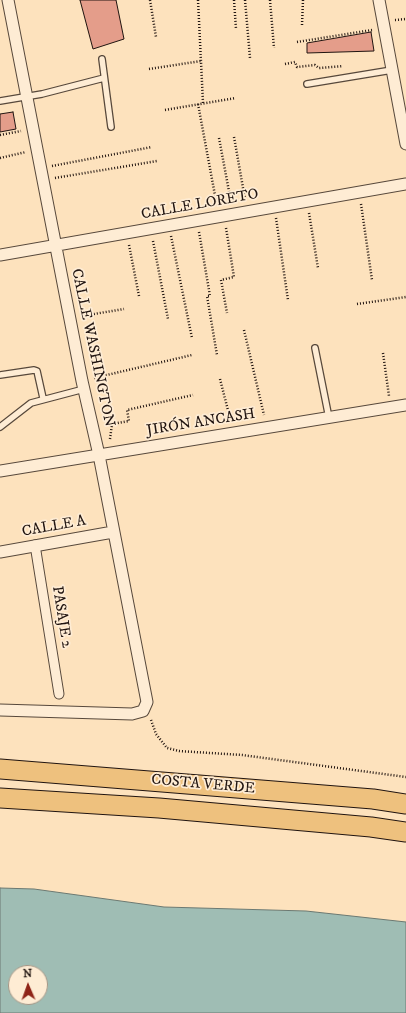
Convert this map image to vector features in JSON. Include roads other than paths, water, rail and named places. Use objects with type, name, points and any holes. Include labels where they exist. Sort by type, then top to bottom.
[{"type":"highway","name":"COSTA VERDE","points":[[0,769],[373,799],[406,804]]},
{"type":"highway","name":"COSTA VERDE","points":[[0,798],[159,808],[371,827],[406,832]]},
{"type":"street","name":"CALLE WASHINGTON","points":[[0,710],[132,714],[143,711],[147,702],[113,532],[103,454],[83,385],[8,0]]},
{"type":"street","points":[[378,0],[406,144]]},
{"type":"street","name":"CALLE LORETO","points":[[0,255],[406,184]]},
{"type":"street","name":"JIRÓN ANCASH","points":[[0,471],[406,405]]},
{"type":"street","name":"CALLE A","points":[[0,552],[113,532]]},
{"type":"street","name":"PASAJE 2","points":[[35,545],[59,694]]},
{"type":"lane","points":[[102,59],[111,127]]},
{"type":"lane","points":[[307,84],[392,70]]},
{"type":"lane","points":[[0,101],[26,97],[104,78]]},
{"type":"lane","points":[[315,348],[329,418]]},
{"type":"lane","points":[[0,375],[34,370],[37,371],[43,398]]},
{"type":"lane","points":[[0,427],[31,403],[83,385]]},
{"type":"water","points":[[0,888],[34,889],[164,907],[306,911],[406,922],[406,1013],[0,1013]]}]
